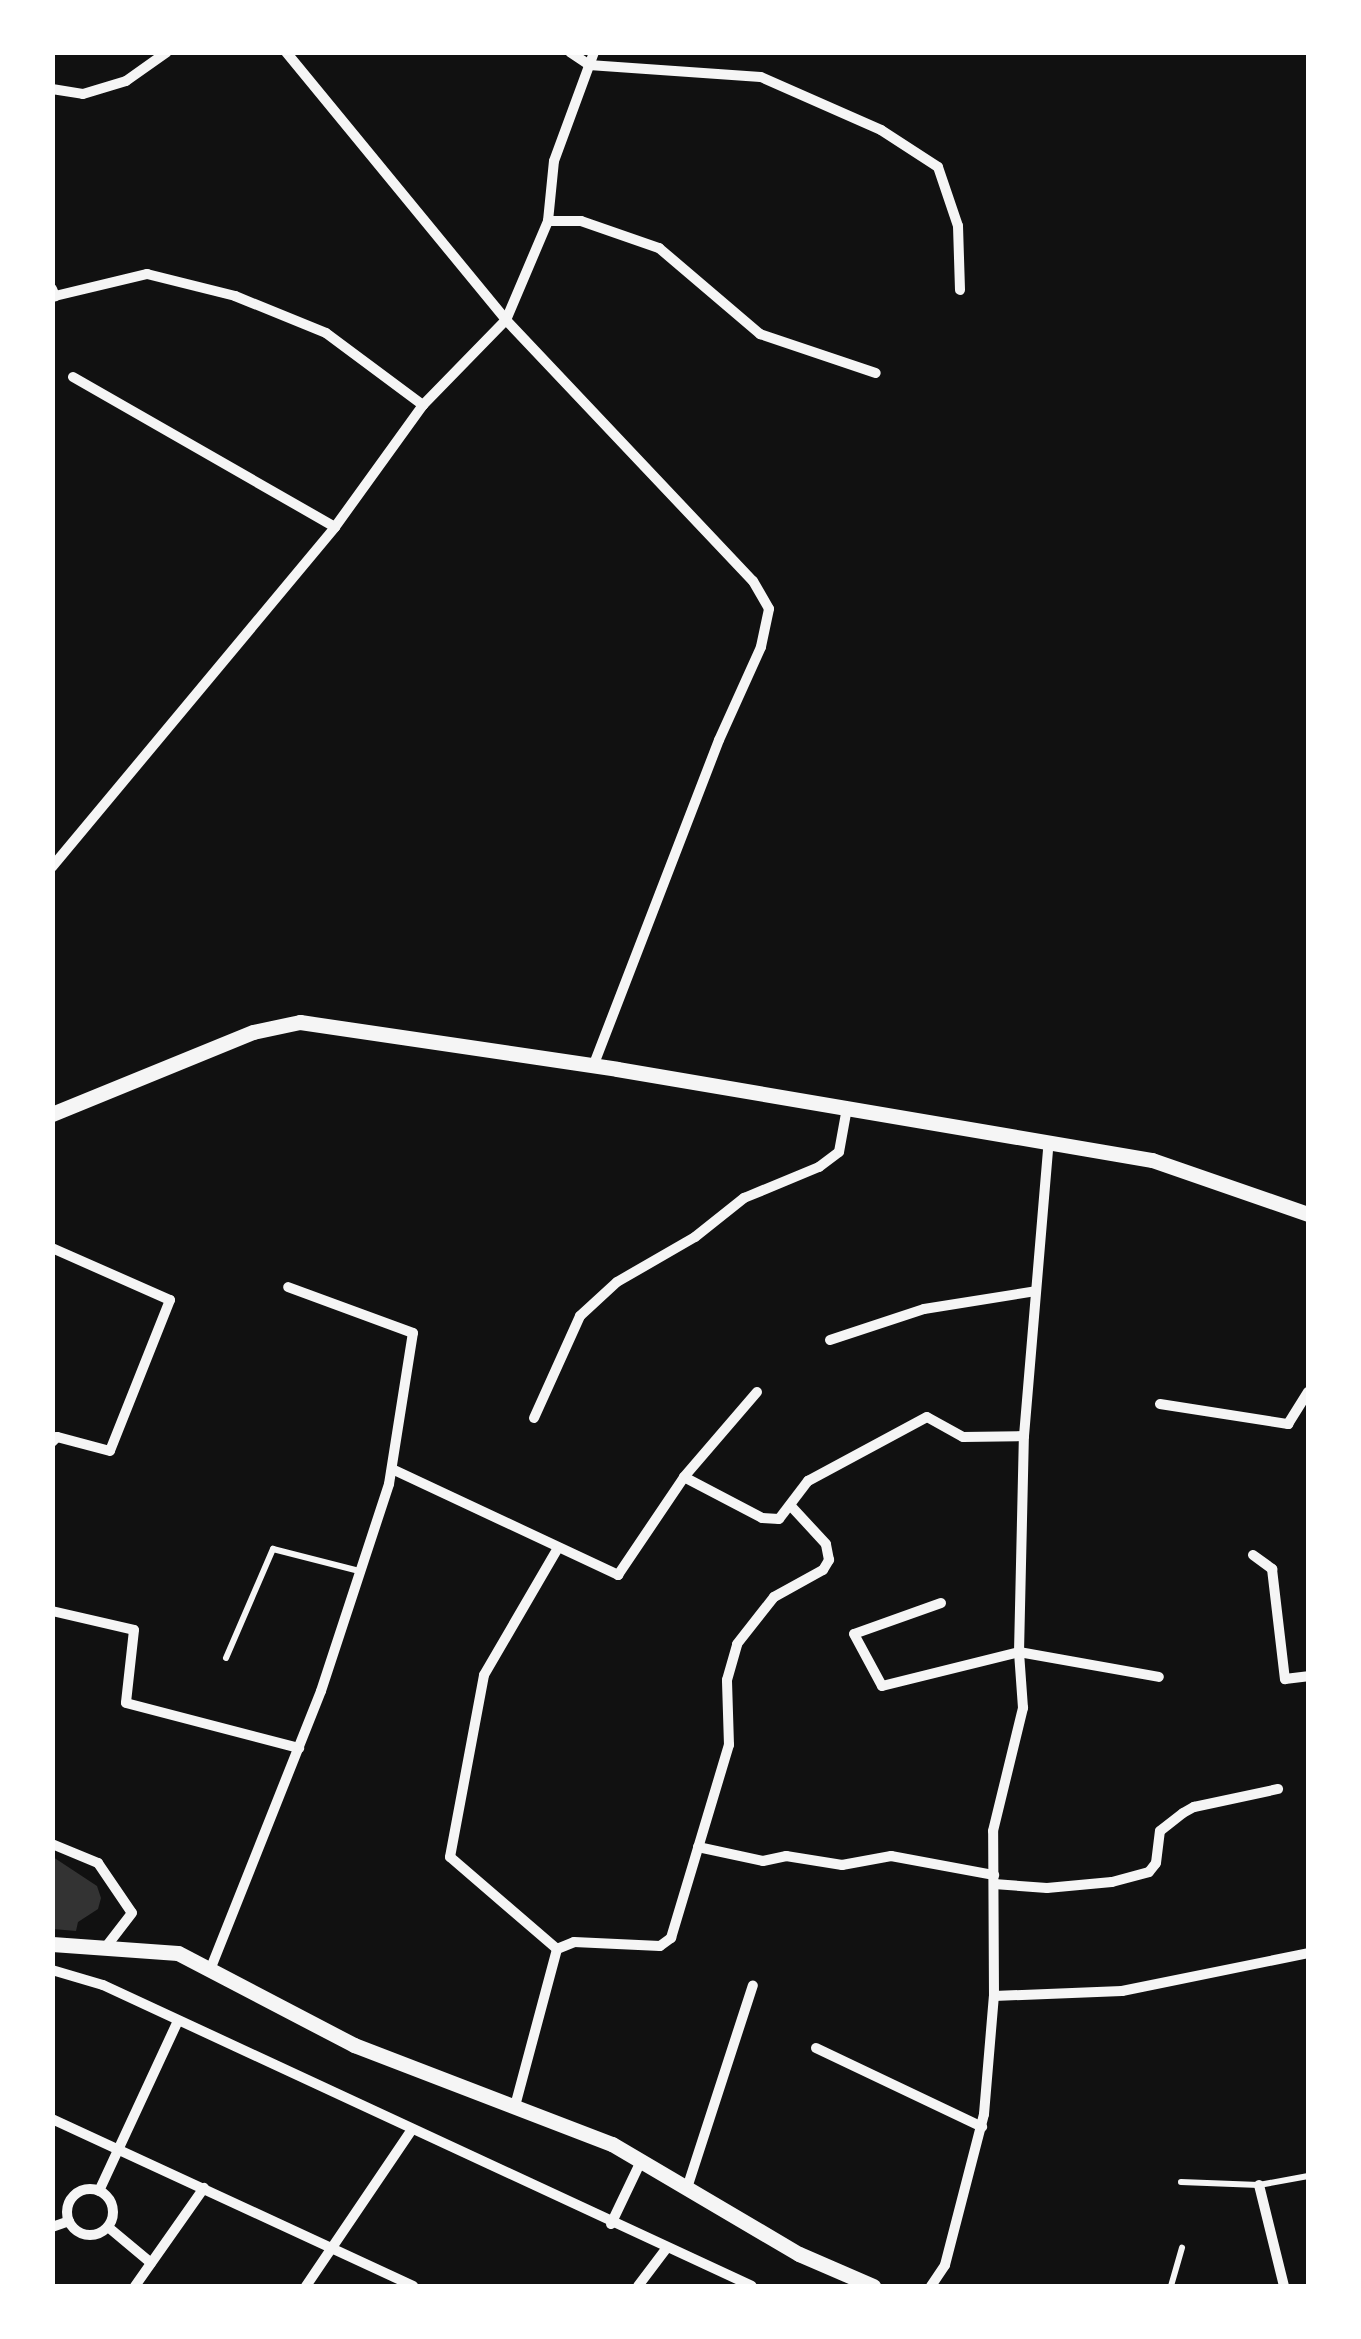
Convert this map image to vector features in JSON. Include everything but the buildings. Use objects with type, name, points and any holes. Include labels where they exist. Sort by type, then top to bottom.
[{"type":"street","points":[[52,89],[84,94],[126,81],[168,52]]},
{"type":"street","points":[[286,52],[506,320],[753,581],[770,610],[760,647],[719,740],[593,1066]]},
{"type":"street","points":[[570,52],[589,65],[760,77],[881,130],[938,167],[958,226],[960,290]]},
{"type":"street","points":[[52,867],[335,527],[423,404],[506,320],[548,221],[554,161],[594,52]]},
{"type":"street","points":[[548,221],[581,221],[659,248],[760,334],[876,373]]},
{"type":"street","points":[[52,290],[55,296],[147,274],[235,296],[326,332],[423,404]]},
{"type":"street","points":[[73,377],[335,527]]},
{"type":"street","points":[[52,1114],[253,1032],[300,1022],[593,1066],[1152,1160],[1308,1214]]},
{"type":"street","points":[[534,1418],[580,1316],[617,1282],[695,1237],[744,1198],[829,1160],[839,1152],[847,1108]]},
{"type":"street","points":[[931,2286],[945,2265],[982,2127],[994,1996],[993,1830],[1023,1708],[1019,1652],[1024,1436],[1049,1142]]},
{"type":"street","points":[[52,1248],[170,1300],[110,1451],[57,1437],[52,1442]]},
{"type":"street","points":[[210,1970],[298,1748],[361,1571],[392,1469],[414,1333],[288,1286]]},
{"type":"street","points":[[830,1340],[924,1309],[1036,1291]]},
{"type":"street","points":[[392,1469],[618,1575],[684,1477],[757,1392]]},
{"type":"street","points":[[1160,1404],[1288,1424],[1308,1392]]},
{"type":"street","points":[[684,1477],[762,1518],[779,1519],[808,1481],[927,1417],[963,1437],[1024,1436]]},
{"type":"street","points":[[557,1949],[574,1942],[660,1946],[672,1938],[729,1745],[727,1680],[737,1644],[774,1596],[822,1570],[828,1560],[826,1544],[790,1505]]},
{"type":"street","points":[[557,1949],[450,1857],[484,1675],[558,1548]]},
{"type":"street","points":[[1253,1555],[1272,1569],[1285,1679],[1308,1676]]},
{"type":"street","points":[[941,1603],[854,1634],[882,1686],[1019,1652],[1159,1677]]},
{"type":"street","points":[[52,1610],[134,1630],[126,1703],[298,1748]]},
{"type":"street","points":[[698,1847],[763,1861],[786,1856],[842,1865],[890,1856],[1047,1888],[1112,1882],[1149,1872],[1156,1863],[1160,1832],[1194,1806],[1278,1788]]},
{"type":"street","points":[[52,1844],[98,1863],[132,1913],[104,1948]]},
{"type":"street","points":[[52,1944],[178,1953],[354,2045],[612,2144],[798,2254],[873,2286]]},
{"type":"street","points":[[515,2106],[557,1949]]},
{"type":"street","points":[[994,1996],[1122,1991],[1308,1953]]},
{"type":"street","points":[[52,1970],[104,1985],[611,2224],[752,2286]]},
{"type":"street","points":[[687,2188],[753,1985]]},
{"type":"street","points":[[98,2190],[178,2021]]},
{"type":"street","points":[[816,2048],[982,2127]]},
{"type":"street","points":[[52,2118],[413,2286]]},
{"type":"street","points":[[306,2286],[411,2131]]},
{"type":"street","points":[[611,2224],[641,2161]]},
{"type":"street","points":[[1259,2186],[1284,2286]]},
{"type":"street","points":[[135,2286],[204,2188]]},
{"type":"street","points":[[69,2221],[71,2199],[84,2190],[98,2190]]},
{"type":"street","points":[[69,2221],[87,2235],[108,2227],[114,2211],[98,2190]]},
{"type":"street","points":[[52,2227],[69,2221]]},
{"type":"street","points":[[108,2227],[152,2263]]},
{"type":"street","points":[[638,2286],[666,2249]]},
{"type":"lane","points":[[226,1658],[273,1549],[361,1571]]},
{"type":"lane","points":[[1181,2182],[1259,2186],[1308,2176]]},
{"type":"lane","points":[[1171,2286],[1182,2248]]},
{"type":"shaded area","points":[[53,1857],[97,1886],[101,1898],[98,1909],[78,1922],[76,1931],[53,1929]]}]
